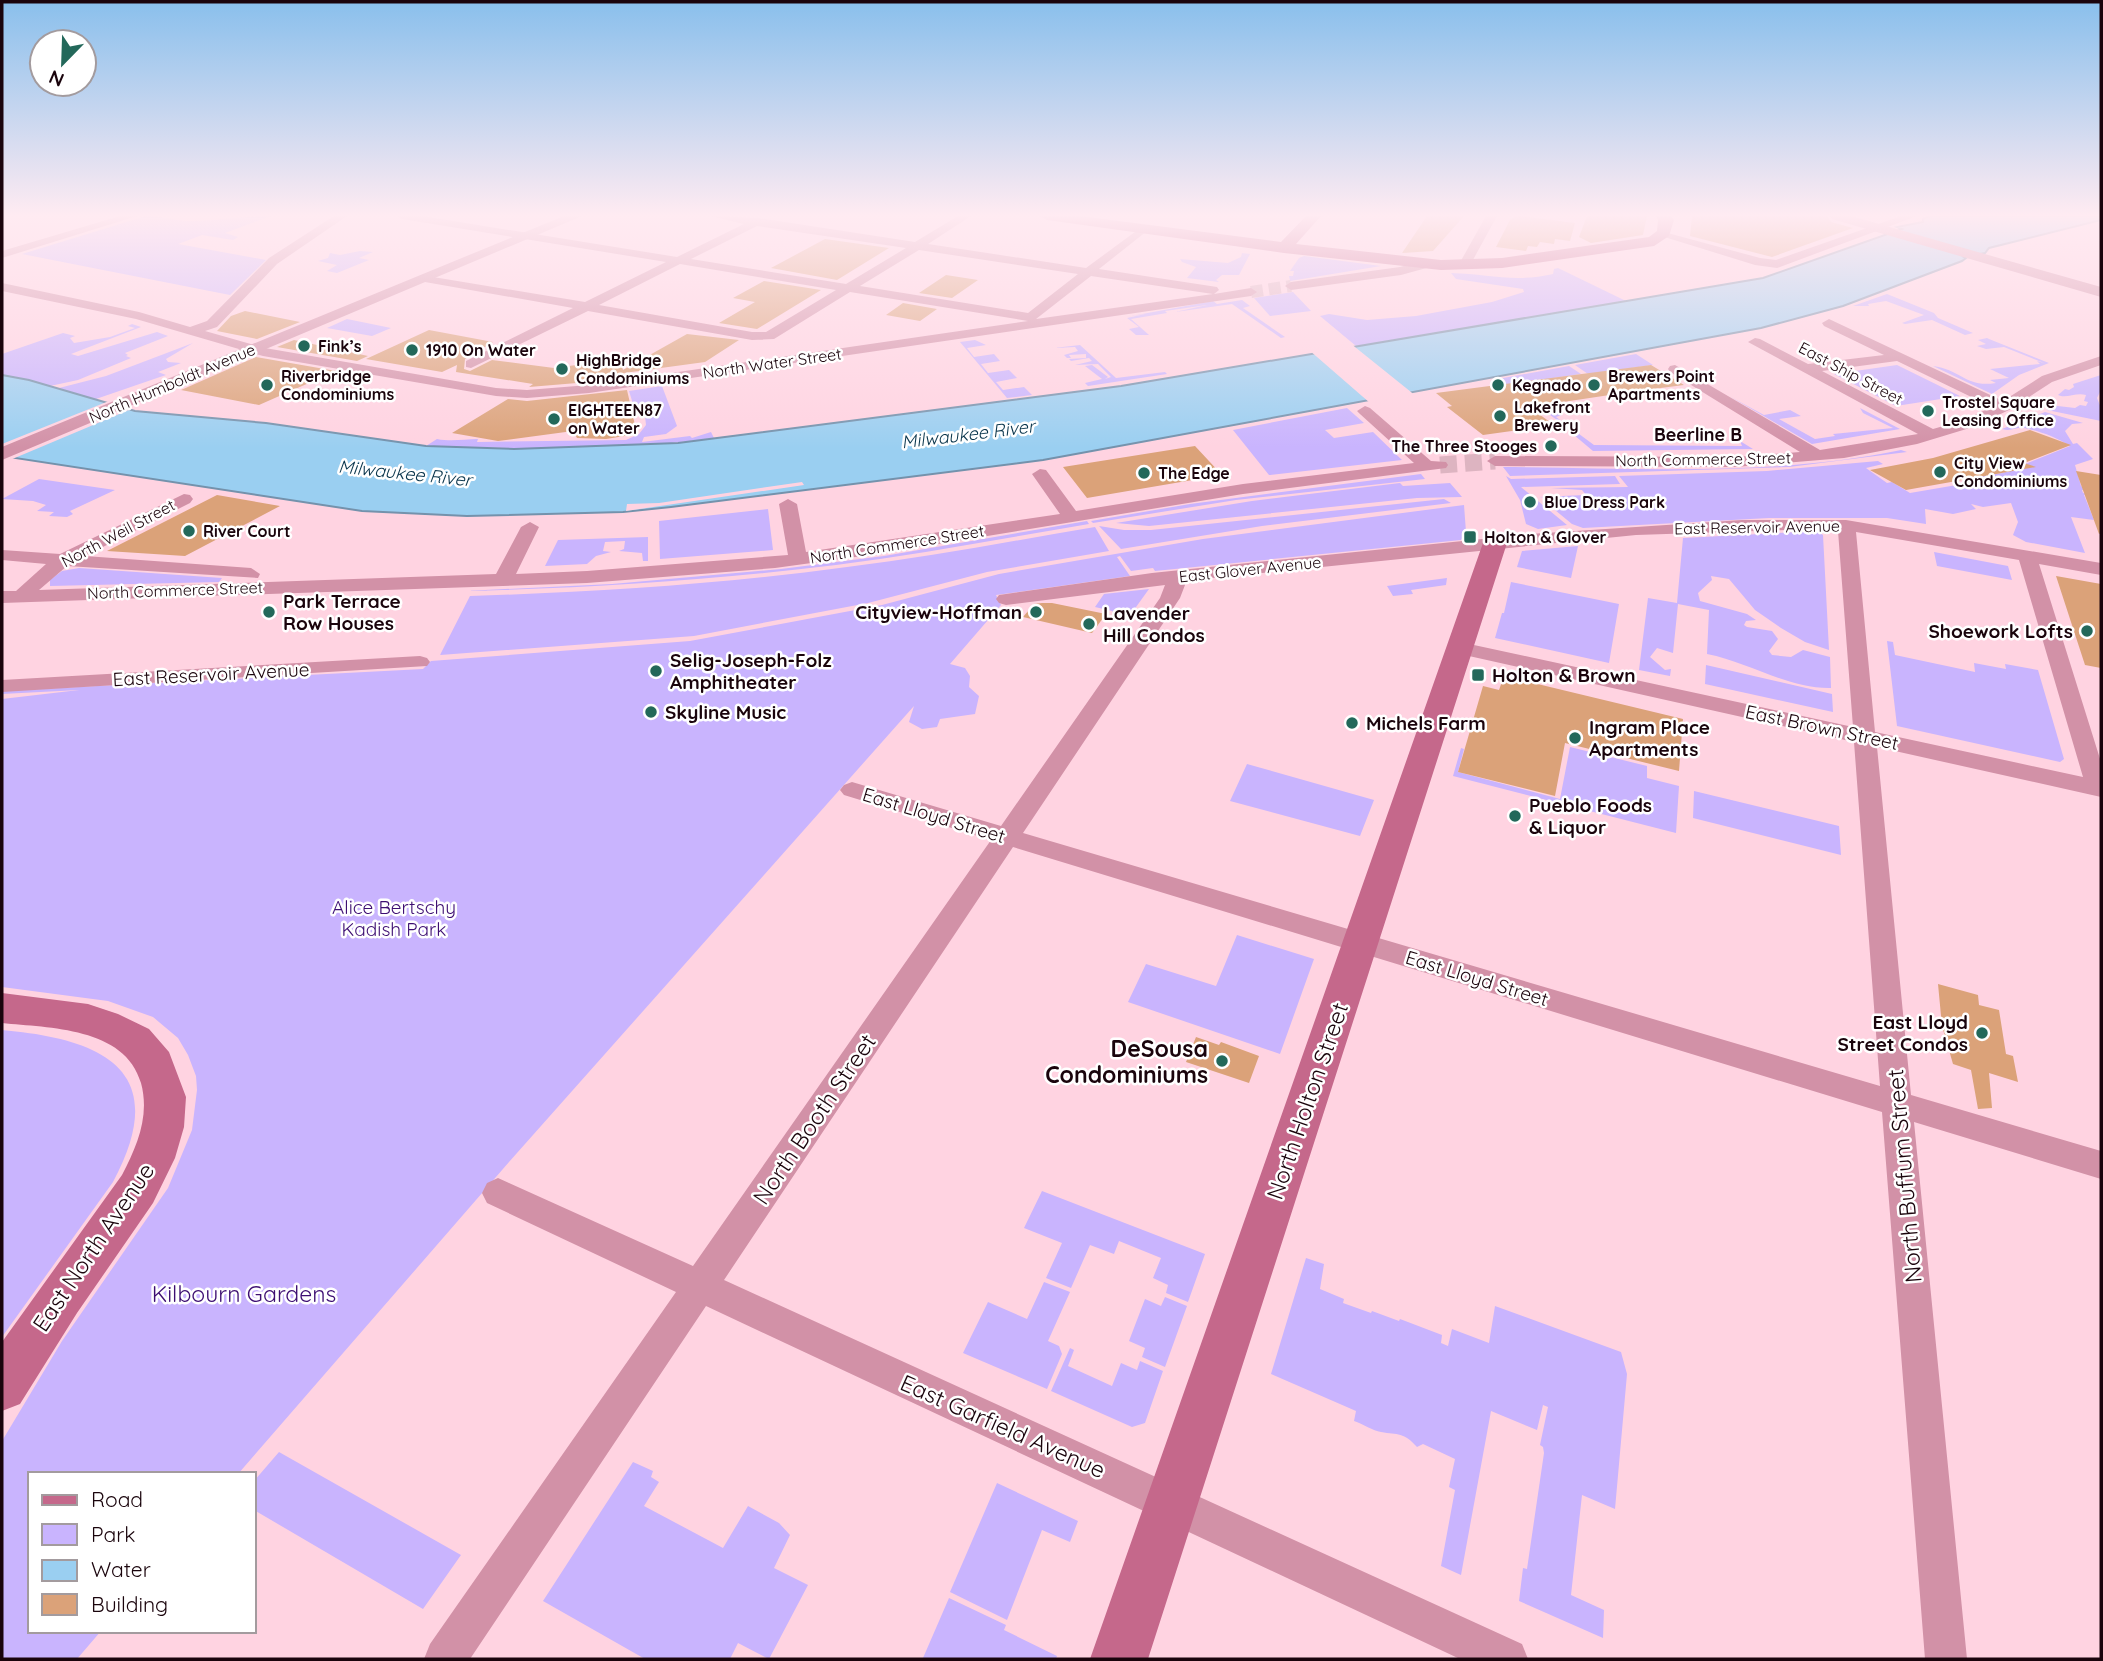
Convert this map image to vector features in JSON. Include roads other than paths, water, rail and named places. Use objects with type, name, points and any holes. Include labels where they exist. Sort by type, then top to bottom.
[{"type":"main road","name":"North Holton Street","points":[[1119,1659],[1495,544]]},
{"type":"main road","name":"East North Avenue","points":[[2,1009],[53,1014],[115,1028],[138,1041],[152,1057],[166,1096],[159,1142],[138,1188],[2,1385]]},
{"type":"street","name":"North Water Street","points":[[33,294],[139,316],[252,350],[496,392],[543,394],[613,386],[1033,321],[1240,294]]},
{"type":"street","points":[[190,331],[212,324],[242,294]]},
{"type":"street","name":"North Humboldt Avenue","points":[[2,454],[388,294]]},
{"type":"street","points":[[513,294],[763,337],[776,333],[840,294]]},
{"type":"street","points":[[471,364],[610,294]]},
{"type":"street","points":[[880,294],[1033,321],[1065,294]]},
{"type":"street","points":[[1218,294],[1223,296]]},
{"type":"street","points":[[1829,323],[2004,407]]},
{"type":"street","name":"East Ship Street","points":[[1755,342],[1932,435]]},
{"type":"street","points":[[1806,369],[1897,357]]},
{"type":"street","name":"North Commerce Street","points":[[1495,461],[1701,463],[1817,455],[1932,435],[1967,424],[2004,407],[2047,379],[2101,360]]},
{"type":"street","points":[[1675,369],[1817,455]]},
{"type":"street","name":"North Commerce Street","points":[[11,597],[613,576],[798,559],[877,549],[1243,489],[1434,466],[1365,411]]},
{"type":"street","points":[[1040,474],[1071,516]]},
{"type":"street","name":"North Weil Street","points":[[11,597],[62,560],[184,499]]},
{"type":"street","points":[[788,504],[798,559]]},
{"type":"street","name":"East Reservoir Avenue","points":[[1495,544],[1636,530],[1778,524],[1846,525],[2101,569]]},
{"type":"street","name":"North Buffum Street","points":[[1846,525],[1946,1659]]},
{"type":"street","points":[[503,580],[530,527]]},
{"type":"street","name":"East Glover Avenue","points":[[1006,599],[1172,577],[1495,544]]},
{"type":"street","name":"North Commerce Street","points":[[2,555],[349,584]]},
{"type":"street","points":[[2027,556],[2099,789]]},
{"type":"street","name":"North Booth Street","points":[[445,1659],[1170,598],[1175,585],[1172,577]]},
{"type":"street","name":"East Brown Street","points":[[1460,648],[2099,789]]},
{"type":"street","name":"East Reservoir Avenue","points":[[2,686],[421,662]]},
{"type":"street","name":"East Lloyd Street","points":[[852,790],[2101,1166]]},
{"type":"street","name":"East Garfield Avenue","points":[[498,1194],[1507,1659]]},
{"type":"water","name":"Milwaukee River","points":[[1671,294],[1876,294],[1843,306],[1761,328],[1043,460],[623,512],[467,516],[362,511],[2,456],[2,375],[29,380],[135,411],[266,423],[426,446],[514,449],[678,443],[1121,386]]},
{"type":"tunnel","points":[[1440,465],[1495,461]]},
{"type":"place","name":"Fink’s","points":[[304,346]]},
{"type":"place","name":"1910 On Water","points":[[412,350]]},
{"type":"place","name":"HighBridge Condominiums","points":[[562,369]]},
{"type":"place","name":"Riverbridge Condominiums","points":[[267,385]]},
{"type":"place","name":"Kegnado","points":[[1498,385]]},
{"type":"place","name":"Brewers Point Apartments","points":[[1594,385]]},
{"type":"place","name":"Trostel Square Leasing Office","points":[[1928,411]]},
{"type":"place","name":"Lakefront Brewery","points":[[1500,416]]},
{"type":"place","name":"EIGHTEEN87 on Water","points":[[554,419]]},
{"type":"place","name":"The Three Stooges","points":[[1551,446]]},
{"type":"place","name":"City View Condominiums","points":[[1940,472]]},
{"type":"place","name":"The Edge","points":[[1144,473]]},
{"type":"place","name":"Blue Dress Park","points":[[1530,502]]},
{"type":"place","name":"River Court","points":[[189,531]]},
{"type":"place","name":"Holton & Glover","points":[[1470,537]]},
{"type":"place","name":"Park Terrace Row Houses","points":[[269,612]]},
{"type":"place","name":"Cityview-Hoffman","points":[[1036,612]]},
{"type":"place","name":"Lavender Hill Condos","points":[[1089,624]]},
{"type":"place","name":"Shoework Lofts","points":[[2087,631]]},
{"type":"place","name":"Selig-Joseph-Folz Amphitheater","points":[[656,671]]},
{"type":"place","name":"Holton & Brown","points":[[1478,675]]},
{"type":"place","name":"Skyline Music","points":[[651,712]]},
{"type":"place","name":"Michels Farm","points":[[1352,723]]},
{"type":"place","name":"Ingram Place Apartments","points":[[1575,738]]},
{"type":"place","name":"Pueblo Foods & Liquor","points":[[1515,816]]},
{"type":"place","name":"East Lloyd Street Condos","points":[[1982,1033]]},
{"type":"place","name":"DeSousa Condominiums","points":[[1222,1061]]},
{"type":"district","name":"Beerline B","points":[[1698,434]]},
{"type":"park label","name":"Alice Bertschy Kadish Park","points":[[394,918]]},
{"type":"park label","name":"Kilbourn Gardens","points":[[244,1293]]}]
